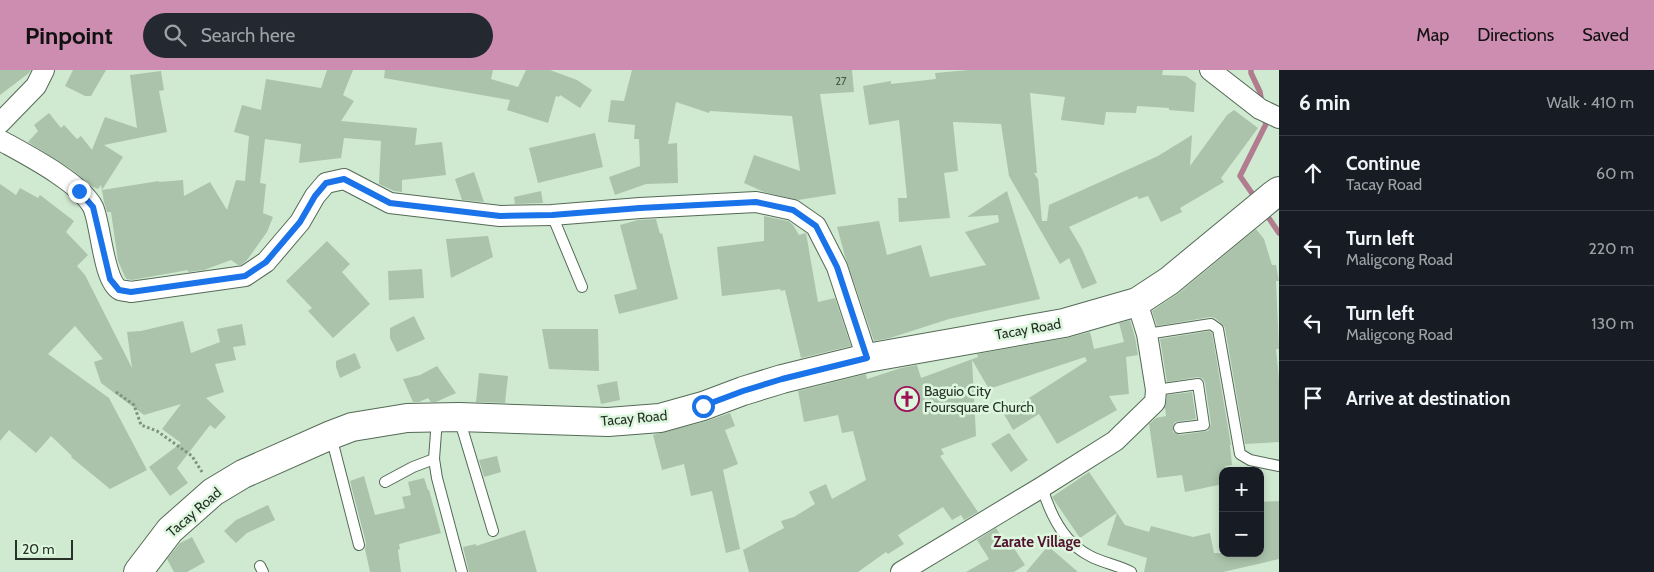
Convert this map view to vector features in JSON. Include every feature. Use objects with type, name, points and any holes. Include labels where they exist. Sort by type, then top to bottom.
[{"type":"main road","name":"Tacay Road","points":[[146,568],[170,530],[213,492],[243,474],[352,427],[407,418],[448,417],[608,422],[660,418],[703,406],[782,379],[867,358],[1064,323],[1138,302],[1169,281],[1240,222],[1277,195]]},
{"type":"street","points":[[0,123],[36,86],[44,70]]},
{"type":"street","points":[[1210,70],[1260,109],[1279,118]]},
{"type":"street","points":[[0,140],[54,172],[79,191],[93,207],[110,279],[119,290],[131,292],[245,276],[266,262],[300,222],[315,196],[326,183],[344,179],[390,203],[500,216],[552,215],[756,202],[793,210],[816,226],[837,267],[867,358]]},
{"type":"street","points":[[901,572],[1115,441],[1155,402],[1156,390],[1147,334],[1138,302]]},
{"type":"lane","points":[[552,215],[582,288]]},
{"type":"lane","points":[[1147,334],[1211,324],[1215,326],[1218,329],[1240,454],[1250,460],[1279,466]]},
{"type":"lane","points":[[1156,390],[1198,384],[1204,424],[1179,428]]},
{"type":"lane","points":[[448,417],[434,459],[436,478],[462,572]]},
{"type":"lane","points":[[448,417],[492,531]]},
{"type":"lane","points":[[331,435],[358,545]]},
{"type":"lane","points":[[385,482],[413,467],[434,459]]},
{"type":"lane","points":[[1042,487],[1048,507],[1057,523],[1068,539],[1079,550],[1131,572]]},
{"type":"path","points":[[116,392],[134,405],[141,425],[157,431],[192,456],[206,480]]},
{"type":"building","points":[[0,70],[31,70],[0,95]]},
{"type":"building","points":[[73,70],[106,70],[91,96],[85,96],[65,86]]},
{"type":"building","points":[[327,70],[353,70],[343,95],[354,101],[341,121],[417,128],[415,145],[442,142],[446,175],[402,180],[402,192],[394,191],[379,184],[381,141],[344,138],[341,158],[299,163],[301,144],[265,139],[260,183],[266,184],[263,213],[273,217],[267,232],[247,260],[241,265],[231,260],[204,270],[188,272],[188,270],[132,280],[126,279],[118,261],[111,212],[107,212],[104,202],[101,185],[98,189],[91,186],[71,169],[28,142],[38,131],[34,125],[49,113],[61,128],[64,125],[77,139],[81,136],[92,150],[105,117],[137,128],[130,75],[161,71],[164,90],[159,91],[167,132],[104,145],[123,157],[102,190],[159,181],[183,180],[184,196],[210,182],[227,210],[236,180],[245,181],[249,136],[234,132],[242,105],[261,110],[266,79],[321,88]]},
{"type":"building","points":[[385,70],[493,70],[491,79],[518,87],[526,70],[550,70],[577,80],[592,90],[580,108],[560,95],[559,97],[556,96],[548,123],[507,110],[510,100],[384,78]]},
{"type":"building","points":[[632,70],[852,70],[854,92],[820,94],[836,194],[798,200],[764,192],[744,183],[754,155],[800,171],[792,116],[710,111],[709,113],[676,102],[668,144],[677,143],[678,183],[646,184],[615,195],[609,177],[640,166],[639,139],[634,139],[635,125],[608,122],[611,100],[624,101]]},
{"type":"building","points":[[969,70],[1163,70],[1162,75],[1186,76],[1196,83],[1194,112],[1137,106],[1136,113],[1106,112],[1104,125],[1061,120],[1065,97],[1030,93],[1037,173],[1034,173],[1038,179],[1042,221],[1047,221],[1049,205],[1158,156],[1192,135],[1190,166],[1227,115],[1234,110],[1258,128],[1221,178],[1224,182],[1180,208],[1182,212],[1161,222],[1148,196],[1139,199],[1137,196],[1069,227],[1082,249],[1097,283],[1082,289],[1069,258],[1060,264],[1009,176],[1001,124],[953,122],[958,171],[944,173],[950,218],[899,222],[898,198],[907,198],[899,120],[869,125],[863,86],[891,81],[891,84],[936,79],[935,73]]},
{"type":"building","points":[[595,133],[603,167],[538,183],[529,148]]},
{"type":"building","points":[[474,172],[484,202],[462,200],[455,179]]},
{"type":"building","points":[[0,184],[16,195],[20,188],[38,198],[40,195],[74,221],[66,232],[88,255],[77,266],[85,275],[132,368],[127,332],[141,331],[183,321],[191,353],[220,342],[217,329],[242,324],[246,345],[233,347],[236,360],[215,364],[224,392],[206,398],[226,417],[215,429],[210,425],[177,468],[188,483],[170,496],[149,467],[181,443],[162,429],[181,404],[144,415],[101,383],[94,362],[103,359],[75,326],[48,354],[109,398],[147,470],[110,489],[71,457],[51,436],[36,453],[9,430],[0,441]]},
{"type":"building","points":[[541,191],[543,203],[515,204],[514,197]]},
{"type":"building","points":[[1007,191],[1040,299],[949,319],[890,338],[874,341],[837,227],[879,221],[887,255],[921,245],[930,277],[986,265],[965,232],[999,222],[998,215],[967,217]]},
{"type":"building","points":[[764,216],[788,221],[799,235],[806,233],[818,302],[835,298],[851,346],[801,358],[785,290],[722,296],[717,247],[764,241]]},
{"type":"building","points":[[656,219],[660,234],[662,233],[678,299],[619,314],[614,295],[637,289],[620,225],[638,220]]},
{"type":"building","points":[[1256,229],[1264,239],[1272,265],[1276,265],[1279,281],[1276,281],[1279,349],[1276,349],[1279,379],[1279,442],[1245,444],[1225,328],[1215,318],[1210,317],[1157,326],[1152,311],[1179,293]]},
{"type":"building","points":[[488,236],[493,257],[451,278],[446,239]]},
{"type":"building","points":[[327,241],[350,264],[342,272],[370,304],[333,338],[308,311],[312,308],[286,281]]},
{"type":"building","points":[[422,269],[424,298],[389,300],[388,271]]},
{"type":"building","points":[[414,316],[425,339],[397,352],[390,338],[390,328]]},
{"type":"building","points":[[1130,320],[1138,355],[1126,357],[1129,394],[1109,396],[1117,410],[1057,444],[1039,414],[1013,430],[1004,414],[1087,361],[1085,357],[989,389],[972,360],[976,436],[941,449],[944,454],[940,456],[978,512],[964,520],[961,515],[952,520],[943,507],[898,535],[904,544],[888,554],[886,552],[858,572],[749,572],[743,550],[784,528],[781,521],[794,517],[815,504],[809,492],[826,484],[832,499],[866,480],[853,431],[842,433],[838,415],[804,422],[798,391],[866,374],[867,379],[917,365],[921,378],[978,357],[977,354],[1090,332],[1094,349],[1124,342],[1119,323]]},
{"type":"building","points":[[542,329],[598,329],[599,371],[549,369]]},
{"type":"building","points":[[1209,331],[1212,333],[1231,445],[1232,465],[1219,467],[1219,485],[1185,492],[1182,475],[1157,478],[1149,424],[1156,418],[1166,416],[1167,395],[1192,392],[1196,419],[1175,422],[1173,432],[1180,435],[1208,431],[1211,424],[1203,379],[1198,377],[1167,382],[1160,339]]},
{"type":"building","points":[[355,353],[361,368],[340,378],[336,361]]},
{"type":"building","points":[[437,366],[456,393],[436,402],[431,402],[428,398],[419,402],[413,402],[403,379],[420,375]]},
{"type":"building","points":[[479,373],[508,376],[505,403],[476,402]]},
{"type":"building","points":[[617,381],[620,400],[601,404],[597,385]]},
{"type":"building","points":[[730,413],[735,426],[725,430],[738,464],[723,470],[740,549],[726,553],[712,491],[691,496],[684,464],[662,470],[653,435]]},
{"type":"building","points":[[1009,433],[1028,460],[1011,472],[991,444]]},
{"type":"building","points":[[497,456],[501,472],[484,477],[479,460]]},
{"type":"building","points":[[1089,472],[1117,513],[1080,538],[1052,497]]},
{"type":"building","points":[[364,476],[375,515],[405,508],[402,497],[411,495],[408,482],[424,478],[429,490],[441,533],[399,544],[401,572],[370,572],[365,549],[366,543],[350,481]]},
{"type":"building","points":[[1279,501],[1279,559],[1223,572],[1144,572],[1147,558],[1107,545],[1117,513],[1125,525],[1149,532],[1151,526],[1193,537],[1210,533],[1214,553],[1219,553],[1219,557],[1264,557],[1264,502]]},
{"type":"building","points":[[268,505],[275,520],[247,533],[236,543],[224,531],[236,520]]},
{"type":"building","points":[[996,528],[1006,544],[1010,542],[1025,565],[1014,572],[966,572],[989,559],[977,540]]},
{"type":"building","points":[[525,530],[537,572],[469,572],[463,547],[476,544],[476,546]]},
{"type":"building","points":[[192,537],[205,562],[187,572],[174,572],[167,559],[180,543]]},
{"type":"building","points":[[1048,546],[1078,572],[1026,572]]},
{"type":"waterway","points":[[1251,70],[1260,92],[1262,103]]},
{"type":"waterway","points":[[1256,199],[1240,176],[1266,124],[1264,117]]},
{"type":"waterway","points":[[1264,211],[1279,233]]},
{"type":"place","name":"Baguio City Foursquare Church","points":[[907,399]]},
{"type":"district","name":"Zarate Village","points":[[1037,542]]},
{"type":"route","points":[[79,191],[93,207],[110,279],[119,290],[131,292],[245,276],[266,262],[300,222],[315,196],[326,183],[344,179],[390,203],[500,216],[552,215],[756,202],[793,210],[816,226],[837,267],[867,358],[782,379],[703,406]]}]
